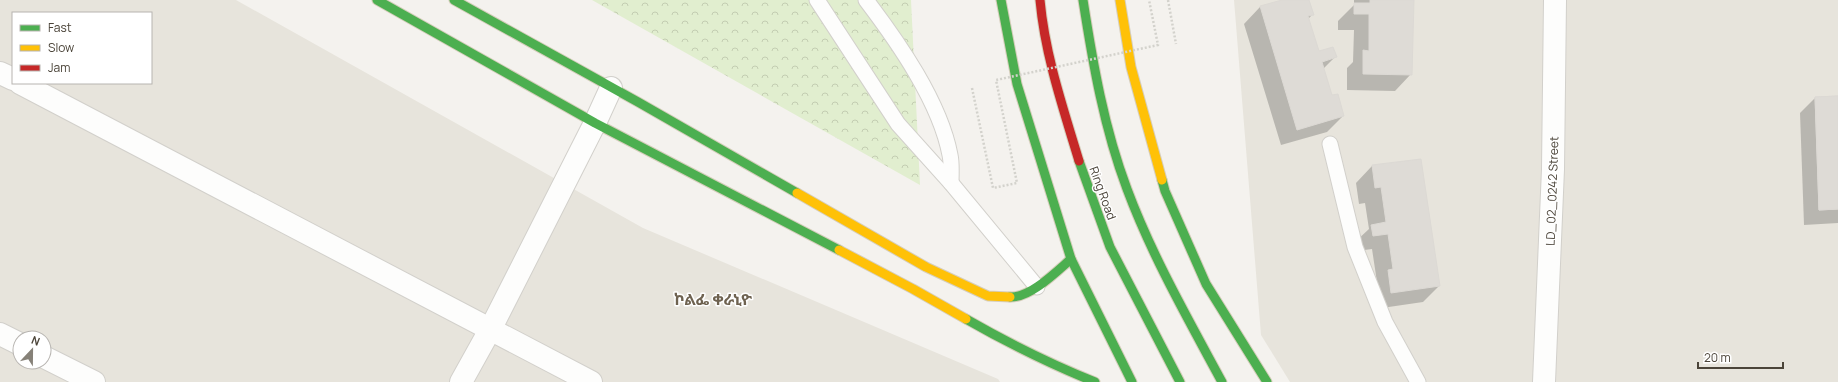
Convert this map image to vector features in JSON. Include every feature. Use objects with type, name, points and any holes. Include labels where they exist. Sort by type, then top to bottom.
[{"type":"main road","points":[[377,0],[595,123],[913,289],[1006,342],[1049,363],[1095,382]]},
{"type":"main road","points":[[454,0],[926,267],[988,296],[1014,297],[1037,287],[1071,259]]},
{"type":"main road","points":[[1002,0],[1017,84],[1071,259],[1132,382]]},
{"type":"main road","name":"Ring Road","points":[[1040,0],[1042,24],[1058,92],[1084,176],[1110,247],[1180,382]]},
{"type":"main road","name":"Ring Road","points":[[1083,0],[1090,44],[1107,127],[1136,213],[1165,274],[1222,382]]},
{"type":"main road","points":[[1120,0],[1131,67],[1165,191],[1206,284],[1267,382]]},
{"type":"street","name":"LD_02_0242 Street","points":[[1544,382],[1553,168],[1555,0]]},
{"type":"street","points":[[0,72],[12,78]]},
{"type":"street","points":[[22,84],[591,382]]},
{"type":"street","points":[[461,382],[595,123],[611,88]]},
{"type":"street","points":[[0,334],[12,340]]},
{"type":"street","points":[[52,361],[94,382]]},
{"type":"lane","points":[[817,0],[898,124],[951,182],[1037,287]]},
{"type":"lane","points":[[866,0],[892,35],[935,107],[950,155],[951,182]]},
{"type":"lane","points":[[1330,144],[1355,247],[1385,322],[1418,382]]},
{"type":"path","points":[[972,88],[993,188],[1017,183],[996,80],[1158,45],[1149,0]]},
{"type":"path","points":[[1168,0],[1176,44]]},
{"type":"shaded area","points":[[0,0],[236,0],[643,228],[998,379],[1000,382],[0,382]]},
{"type":"shaded area","points":[[1234,0],[1838,0],[1838,382],[1290,382],[1261,335]]},
{"type":"green space","points":[[592,0],[911,0],[920,185]]},
{"type":"building","points":[[1282,0],[1309,0],[1314,15],[1308,16],[1319,51],[1333,47],[1337,57],[1322,62],[1332,95],[1338,94],[1344,116],[1297,130],[1260,6]]},
{"type":"building","points":[[1370,0],[1414,0],[1412,75],[1363,74],[1363,50],[1369,51],[1369,14],[1354,14],[1354,3],[1370,3]]},
{"type":"building","points":[[1838,96],[1838,209],[1819,210],[1815,97]]},
{"type":"building","points":[[1838,96],[1838,209],[1819,210],[1815,97]]},
{"type":"building","points":[[1421,159],[1440,286],[1391,293],[1388,270],[1393,269],[1388,234],[1373,236],[1371,225],[1386,222],[1381,187],[1375,188],[1372,165]]},
{"type":"traffic: fast","points":[[377,0],[595,123],[839,250]]},
{"type":"traffic: fast","points":[[454,0],[638,102],[797,193]]},
{"type":"traffic: fast","points":[[1001,0],[1017,84],[1071,259],[1132,382]]},
{"type":"traffic: fast","points":[[1083,0],[1100,96],[1112,143],[1127,189],[1159,263],[1222,382]]},
{"type":"traffic: fast","points":[[1079,161],[1110,247],[1180,382]]},
{"type":"traffic: fast","points":[[1162,180],[1165,191],[1206,284],[1267,382]]},
{"type":"traffic: fast","points":[[1010,297],[1018,296],[1034,289],[1071,259]]},
{"type":"traffic: fast","points":[[966,319],[1029,353],[1095,382]]},
{"type":"traffic: slow","points":[[1120,0],[1131,67],[1162,180]]},
{"type":"traffic: slow","points":[[797,193],[926,267],[988,296],[1010,297]]},
{"type":"traffic: slow","points":[[839,250],[966,319]]},
{"type":"traffic: jam","points":[[1040,0],[1042,21],[1050,61],[1079,161]]},
{"type":"district","name":"ኮልፌ ቀራኒዮ","points":[[713,299]]}]
